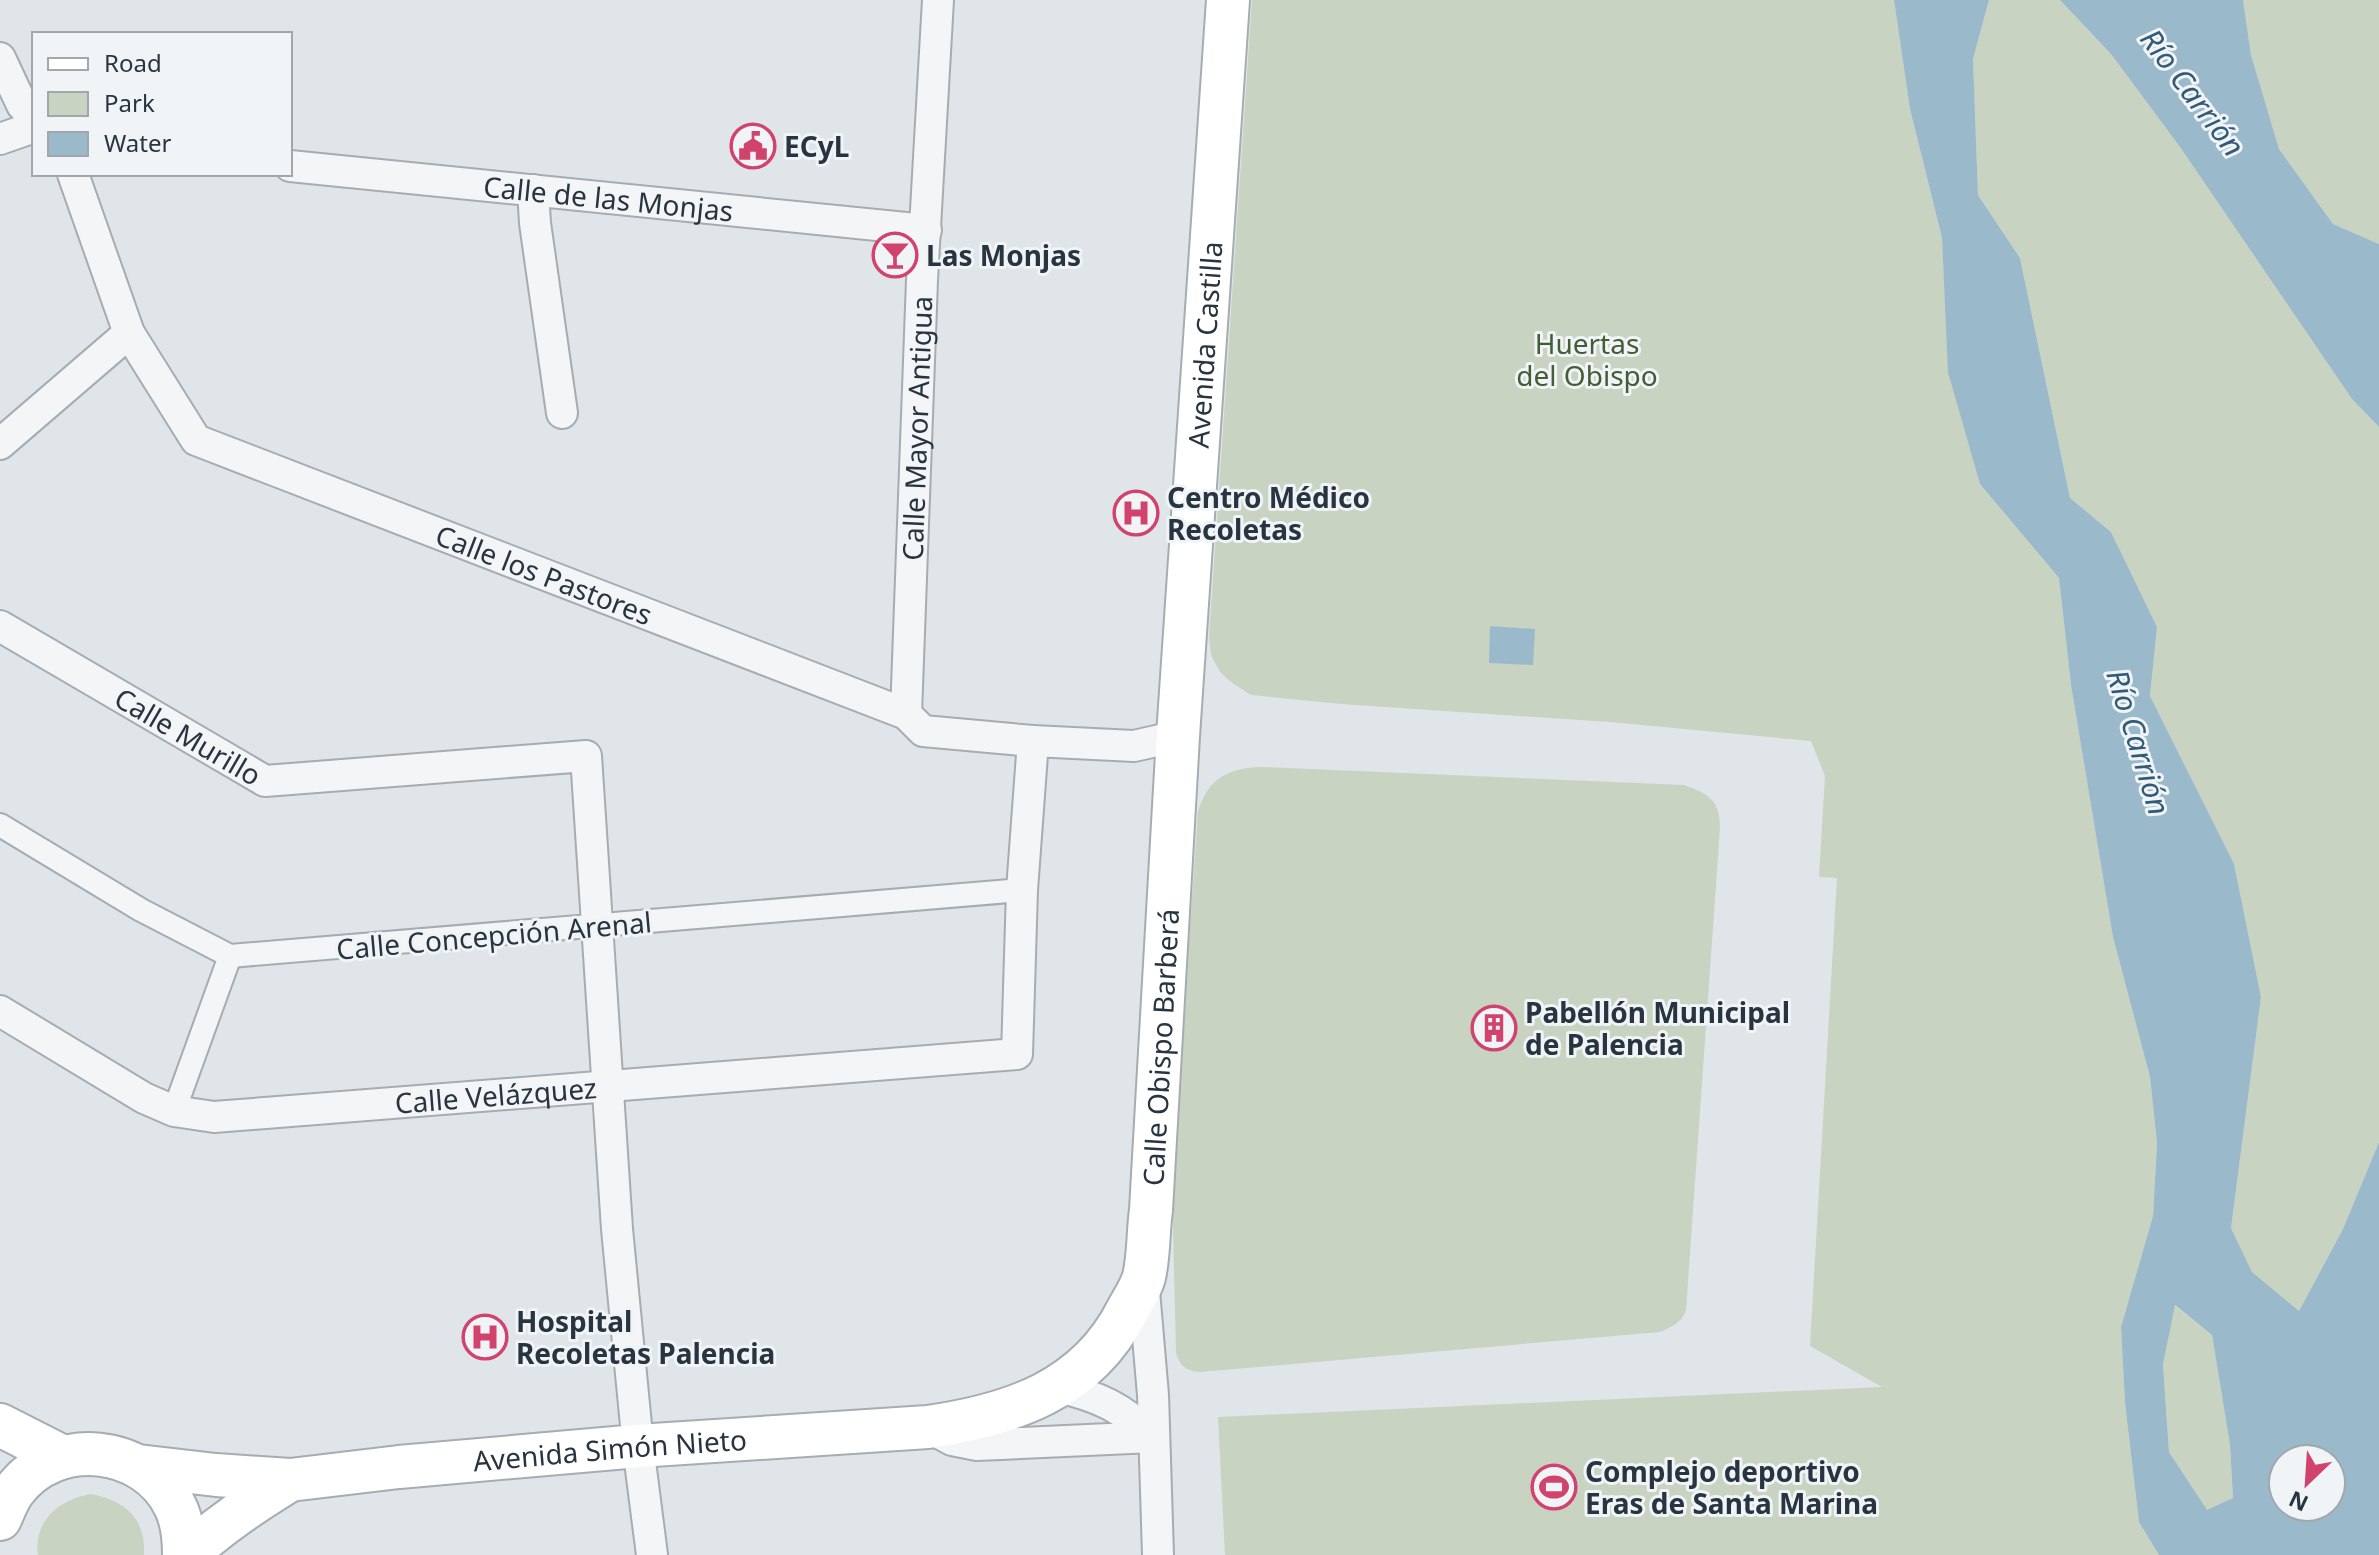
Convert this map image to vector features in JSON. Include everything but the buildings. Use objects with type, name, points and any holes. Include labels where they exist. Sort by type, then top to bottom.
[{"type":"main road","name":"Avenida Castilla","points":[[1178,736],[1228,0]]},
{"type":"main road","name":"Calle Obispo Barberá","points":[[1143,1279],[1151,1210],[1178,736]]},
{"type":"main road","name":"Avenida Simón Nieto","points":[[63,1457],[88,1453],[114,1456],[138,1466],[290,1480],[638,1446],[928,1427],[975,1420],[1025,1403],[1058,1387],[1084,1369],[1122,1322],[1143,1279]]},
{"type":"main road","points":[[0,1425],[63,1457]]},
{"type":"main road","points":[[0,1519],[14,1491],[35,1470],[63,1457]]},
{"type":"main road","points":[[138,1466],[160,1483],[175,1505],[186,1555]]},
{"type":"main road","name":"Avenida Simón Nieto","points":[[186,1555],[238,1512],[290,1480]]},
{"type":"street","name":"Calle Mayor Antigua","points":[[906,714],[938,0]]},
{"type":"street","points":[[0,58],[22,105],[32,115]]},
{"type":"street","points":[[0,139],[32,128]]},
{"type":"street","name":"Calle de las Monjas","points":[[292,166],[926,230]]},
{"type":"street","name":"Calle los Pastores","points":[[74,176],[129,333],[196,440],[906,714],[923,731],[1134,746],[1178,736]]},
{"type":"street","points":[[533,190],[562,413]]},
{"type":"street","points":[[0,444],[129,333]]},
{"type":"street","name":"Calle Murillo","points":[[0,626],[265,781],[586,756],[598,927]]},
{"type":"street","points":[[1022,890],[1033,741]]},
{"type":"street","points":[[0,825],[141,910],[230,956],[174,1111]]},
{"type":"street","name":"Calle Concepción Arenal","points":[[230,956],[1022,890]]},
{"type":"street","name":"Calle Velázquez","points":[[0,1011],[144,1098],[174,1111],[214,1117],[1017,1054],[1022,890]]},
{"type":"street","points":[[598,927],[617,1229],[652,1555]]},
{"type":"street","name":"Calle Obispo Barberá","points":[[1143,1279],[1151,1359],[1158,1555]]},
{"type":"street","points":[[1058,1387],[1093,1396],[1115,1407],[1133,1418],[1153,1437]]},
{"type":"street","name":"Avenida Simón Nieto","points":[[928,1427],[952,1440],[977,1445],[1153,1437]]},
{"type":"green space","name":"Huertas del Obispo","points":[[1252,0],[1894,0],[1910,109],[1942,238],[1949,372],[1980,484],[2059,578],[2071,685],[2113,937],[2150,1077],[2157,1143],[2153,1216],[2121,1327],[2125,1403],[2139,1522],[2159,1555],[1225,1555],[1218,1417],[1882,1387],[1810,1346],[1837,878],[1819,877],[1825,776],[1811,741],[1610,722],[1251,695],[1220,672],[1211,655],[1209,637]]},
{"type":"green space","points":[[1989,0],[2060,0],[2111,54],[2180,147],[2352,399],[2379,427],[2379,1142],[2343,1229],[2299,1311],[2252,1272],[2231,1228],[2261,997],[2234,865],[2150,696],[2157,627],[2111,532],[2070,498],[2020,258],[1978,195],[1973,59]]},
{"type":"green space","points":[[2243,0],[2379,0],[2379,244],[2333,224],[2279,149],[2251,55]]},
{"type":"green space","points":[[1262,767],[1684,785],[1706,795],[1715,804],[1720,828],[1686,1310],[1676,1324],[1660,1332],[1200,1372],[1187,1369],[1182,1364],[1176,1353],[1174,1165],[1198,811],[1208,790],[1221,777],[1239,770]]},
{"type":"green space","points":[[2174,1305],[2212,1335],[2230,1445],[2233,1498],[2207,1511],[2169,1452],[2163,1363]]},
{"type":"green space","points":[[91,1494],[114,1501],[131,1513],[141,1531],[144,1555],[38,1555],[44,1522],[69,1501]]},
{"type":"water","name":"Río Carrión","points":[[1894,0],[1989,0],[1973,59],[1978,195],[2020,258],[2070,498],[2111,532],[2157,627],[2150,696],[2234,864],[2261,997],[2231,1228],[2252,1272],[2299,1311],[2343,1229],[2379,1142],[2379,1555],[2159,1555],[2139,1522],[2125,1403],[2121,1327],[2153,1216],[2157,1143],[2150,1077],[2113,937],[2071,685],[2059,578],[1980,484],[1948,372],[1942,238],[1910,109]],"holes":[[[2175,1305],[2212,1335],[2230,1445],[2233,1498],[2207,1510],[2169,1452],[2163,1364]]]},
{"type":"water","name":"Río Carrión","points":[[2060,0],[2243,0],[2251,55],[2279,149],[2333,224],[2379,244],[2379,427],[2352,399],[2180,147],[2111,54]]},
{"type":"water","points":[[1490,626],[1535,629],[1533,665],[1489,663]]},
{"type":"place","name":"ECyL","points":[[753,146]]},
{"type":"place","name":"Las Monjas","points":[[895,255]]},
{"type":"place","name":"Centro Médico Recoletas","points":[[1136,513]]},
{"type":"place","name":"Pabellón Municipal de Palencia","points":[[1494,1028]]},
{"type":"place","name":"Hospital Recoletas Palencia","points":[[485,1337]]},
{"type":"place","name":"Complejo deportivo Eras de Santa Marina","points":[[1554,1487]]}]
